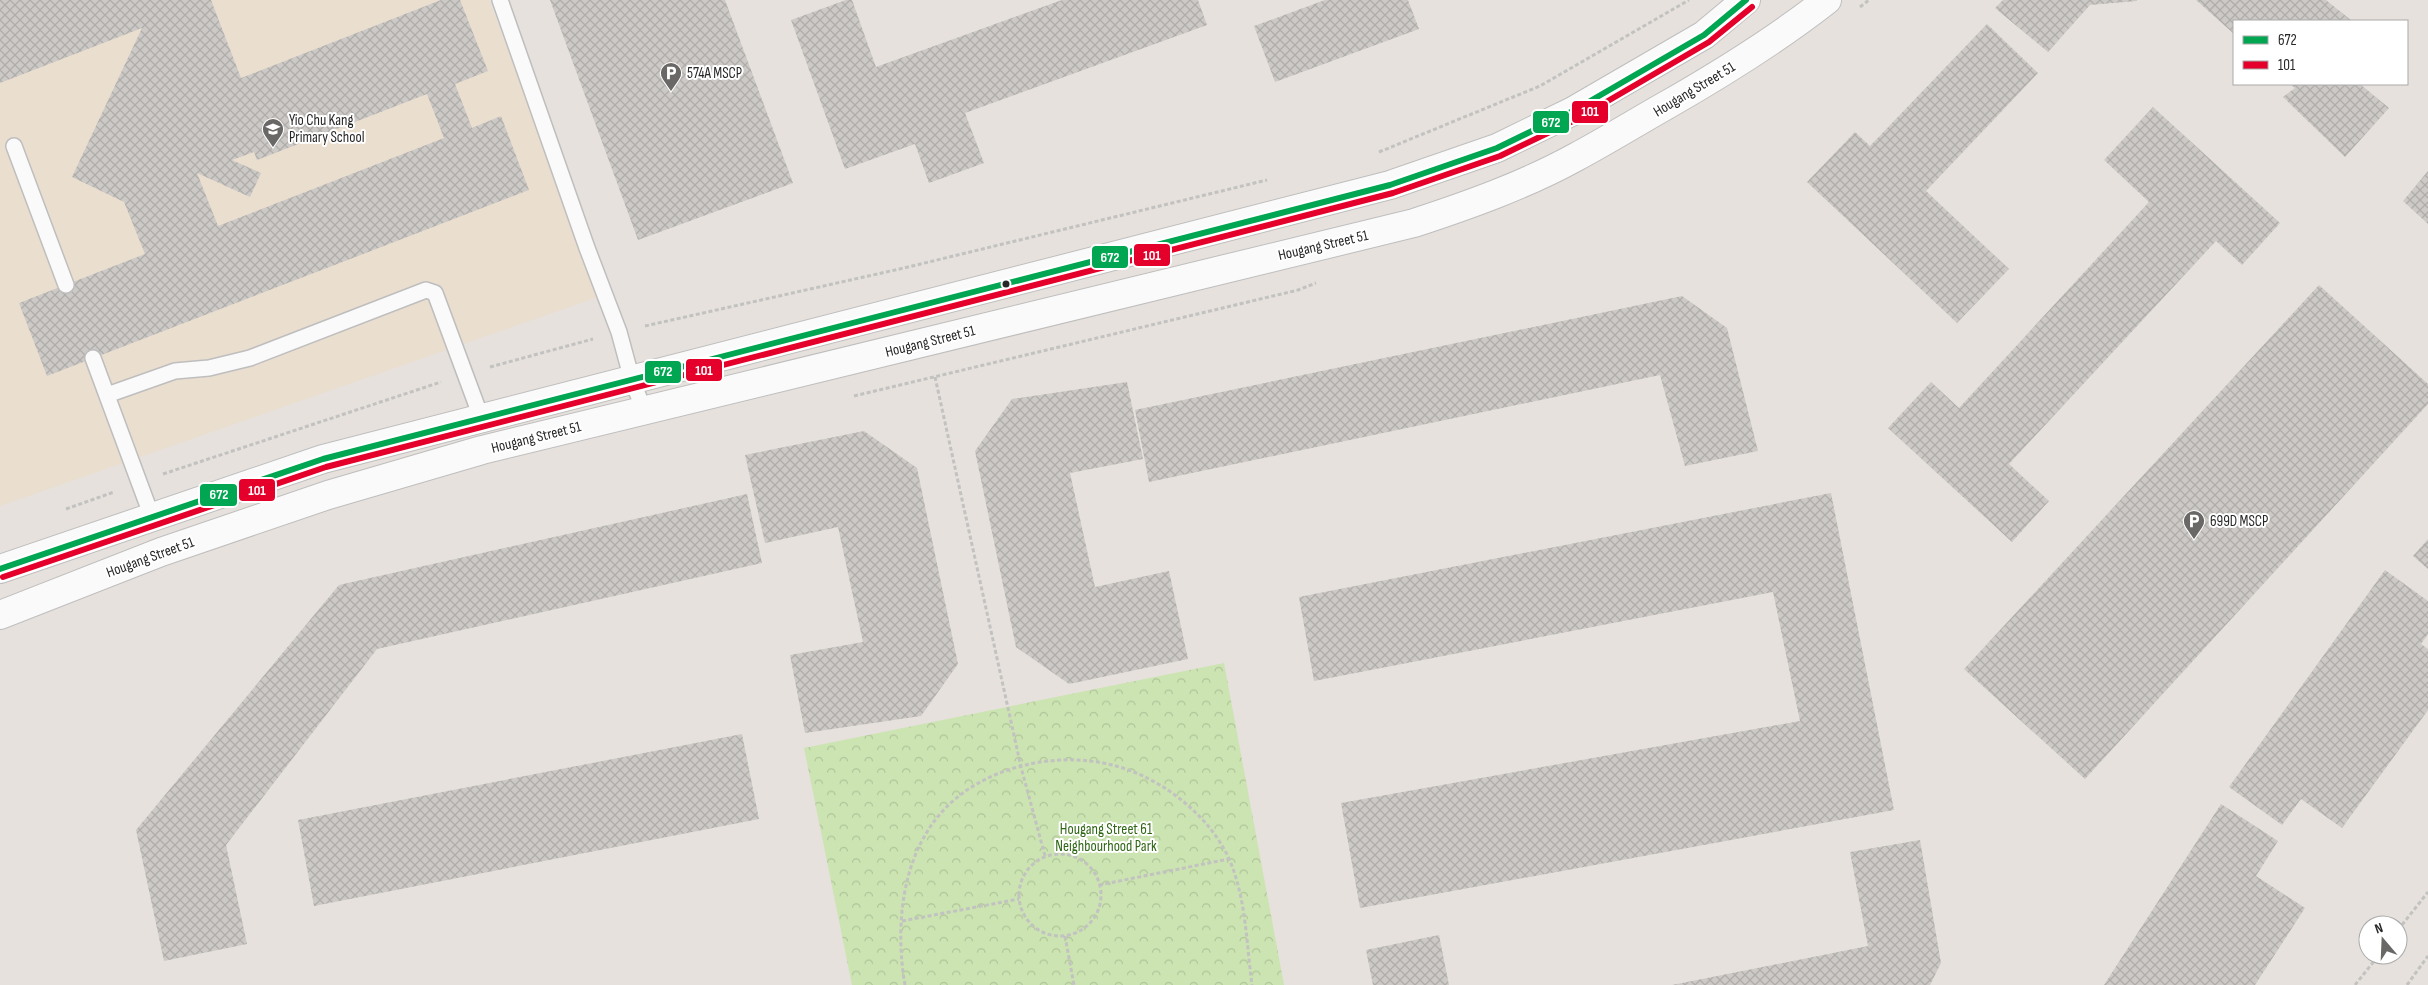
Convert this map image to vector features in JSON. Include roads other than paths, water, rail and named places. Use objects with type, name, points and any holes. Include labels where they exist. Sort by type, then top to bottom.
[{"type":"street","points":[[0,569],[323,459],[1390,185],[1497,148],[1573,111],[1704,35],[1746,0]]},
{"type":"street","name":"Hougang Street 51","points":[[0,615],[161,552],[328,495],[482,450],[1414,223],[1466,206],[1509,189],[1600,144],[1750,55],[1789,30],[1827,0]]},
{"type":"lane","points":[[500,0],[587,248],[619,332],[632,380],[644,410]]},
{"type":"lane","points":[[14,146],[66,285]]},
{"type":"lane","points":[[107,395],[175,371],[209,368],[250,358],[426,290],[435,294],[482,417]]},
{"type":"lane","points":[[93,358],[152,517]]},
{"type":"place","name":"574A MSCP","points":[[671,92]]},
{"type":"place","name":"Yio Chu Kang Primary School","points":[[273,148]]},
{"type":"place","name":"699D MSCP","points":[[2194,540]]},
{"type":"park label","name":"Hougang Street 61 Neighbourhood Park","points":[[1106,838]]}]
